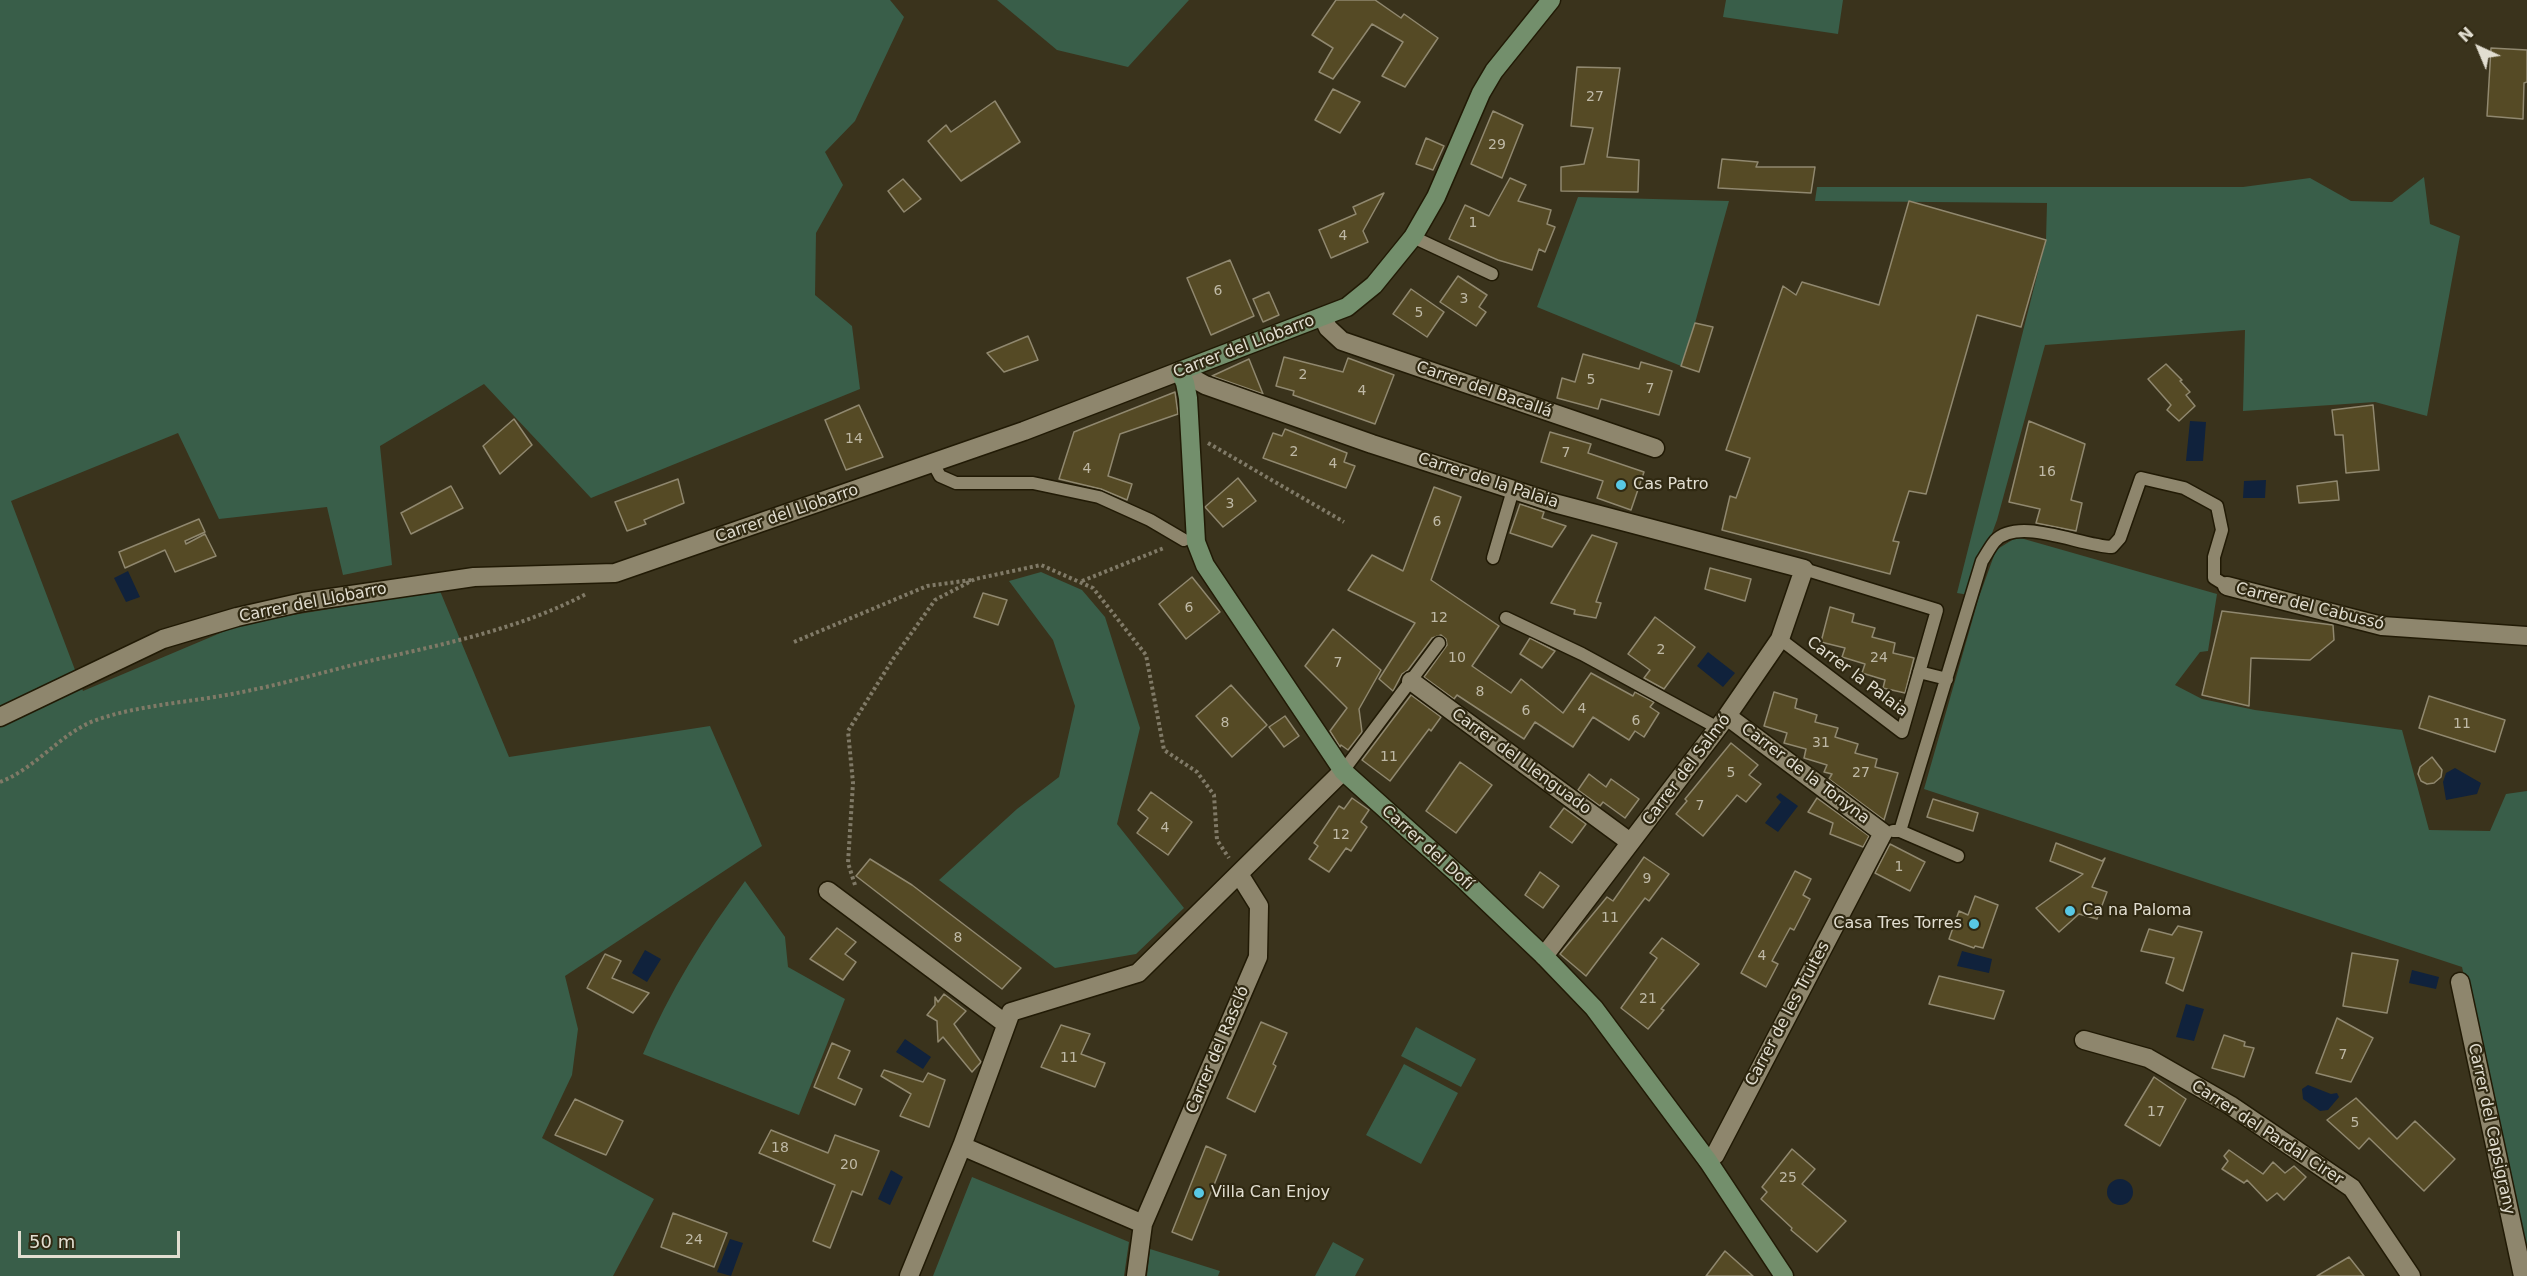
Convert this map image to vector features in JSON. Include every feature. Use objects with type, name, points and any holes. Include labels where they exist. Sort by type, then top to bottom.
[{"type":"street","name":"Carrer del Llobarro","points":[[0,717],[163,639],[216,622],[303,603],[474,577],[615,573],[1024,431],[1347,307],[1374,285],[1413,237],[1436,197],[1494,71],[1551,0]]},
{"type":"street","name":"Carrer del Bacallá","points":[[1323,316],[1328,328],[1342,341],[1655,448]]},
{"type":"street","name":"Carrer del Dofí","points":[[1180,371],[1188,398],[1196,542],[1199,552],[1343,771],[1544,956],[1604,1020],[1708,1161],[1784,1276]]},
{"type":"street","name":"Carrer de la Palaia","points":[[1180,371],[1205,385],[1372,444],[1513,490],[1642,527],[1804,569]]},
{"type":"street","name":"Carrer del Salmó","points":[[1544,956],[1723,722],[1780,639],[1804,569]]},
{"type":"street","name":"Carrer del Cabussó","points":[[2227,586],[2382,626],[2527,636]]},
{"type":"street","name":"Carrer del Llenguado","points":[[1411,681],[1630,842]]},
{"type":"street","name":"Carrer de la Tonyna","points":[[1723,722],[1892,832]]},
{"type":"street","points":[[909,1276],[962,1146],[1011,1012],[1138,973],[1343,771]]},
{"type":"street","name":"Carrer de les Truites","points":[[1708,1161],[1715,1155],[1892,832]]},
{"type":"street","name":"Carrer del Rascló","points":[[1136,1276],[1143,1224],[1258,957],[1259,906],[1239,874]]},
{"type":"street","points":[[828,891],[1006,1024]]},
{"type":"street","name":"Carrer del Capsigrany","points":[[2460,982],[2523,1276]]},
{"type":"street","name":"Carrer del Pardal Cirer","points":[[2084,1040],[2148,1058],[2230,1105],[2352,1188],[2411,1276]]},
{"type":"street","points":[[962,1146],[1143,1224]]},
{"type":"lane","points":[[1413,237],[1492,274]]},
{"type":"lane","points":[[933,463],[940,476],[956,483],[1033,483],[1099,497],[1150,520],[1184,540]]},
{"type":"lane","name":"Carrer del Cabussó","points":[[1892,832],[1947,679],[1982,561],[1995,541],[2011,531],[2027,531],[2097,547],[2112,547],[2120,538],[2141,478],[2184,488],[2217,506],[2222,530],[2214,557],[2214,578],[2227,586]]},
{"type":"lane","points":[[1493,558],[1513,490]]},
{"type":"lane","name":"Carrer la Palaia","points":[[1780,639],[1902,732],[1937,610],[1804,569]]},
{"type":"lane","points":[[1506,618],[1723,722]]},
{"type":"lane","points":[[1343,771],[1439,643]]},
{"type":"lane","points":[[1919,672],[1947,679]]},
{"type":"lane","points":[[1892,832],[1958,856]]},
{"type":"path","points":[[1190,432],[1344,522]]},
{"type":"path","points":[[1081,581],[1184,540]]},
{"type":"path","points":[[794,642],[927,586],[975,579],[1041,565],[1081,581],[1093,588],[1146,655],[1164,750],[1197,772],[1214,795],[1217,840],[1239,874]]},
{"type":"path","points":[[0,782],[38,758],[74,731],[97,719],[124,712],[243,692],[505,627],[573,601],[608,583],[615,573]]},
{"type":"path","points":[[860,890],[853,883],[848,863],[853,783],[848,731],[893,659],[935,600],[975,579]]},
{"type":"green space","points":[[0,0],[890,0],[904,17],[855,121],[825,152],[843,185],[816,233],[815,295],[852,326],[860,389],[591,498],[484,384],[380,446],[392,565],[343,575],[327,507],[219,519],[178,433],[11,501],[83,691],[244,623],[440,591],[509,757],[710,726],[762,846],[565,976],[578,1029],[572,1075],[542,1138],[654,1199],[613,1276],[0,1276]]},
{"type":"green space","points":[[997,0],[1189,0],[1128,67],[1057,50]]},
{"type":"green space","points":[[1726,0],[1843,0],[1838,34],[1723,17]]},
{"type":"green space","points":[[2424,177],[2430,224],[2460,236],[2427,416],[2375,402],[2243,411],[2245,330],[2045,345],[1997,520],[1969,595],[1957,593],[2046,240],[2047,203],[1815,201],[1817,187],[2243,187],[2310,178],[2351,201],[2392,202]]},
{"type":"green space","points":[[1578,197],[1729,201],[1681,366],[1537,307]]},
{"type":"green space","points":[[2017,537],[2217,594],[2208,651],[2200,652],[2175,685],[2202,699],[2255,710],[2402,730],[2429,830],[2490,831],[2506,794],[2527,791],[2527,1248],[2462,967],[1924,789],[1979,597],[1996,550]]},
{"type":"green space","points":[[1041,572],[1082,590],[1105,617],[1140,728],[1117,824],[1184,908],[1136,954],[1055,968],[939,880],[1017,809],[1059,777],[1075,706],[1053,640],[1009,581]]},
{"type":"green space","points":[[745,881],[785,937],[788,967],[845,999],[799,1115],[643,1054],[664,1008],[689,964]]},
{"type":"green space","points":[[1416,1027],[1476,1059],[1461,1087],[1401,1056]]},
{"type":"green space","points":[[1404,1064],[1458,1093],[1421,1164],[1366,1135]]},
{"type":"green space","points":[[972,1177],[1129,1242],[1124,1276],[933,1276]]},
{"type":"green space","points":[[1333,1242],[1364,1259],[1355,1276],[1315,1276]]},
{"type":"green space","points":[[1150,1249],[1220,1271],[1218,1276],[1147,1276]]},
{"type":"water","points":[[2190,421],[2206,422],[2203,461],[2186,461]]},
{"type":"water","points":[[2266,480],[2265,498],[2243,498],[2244,481]]},
{"type":"water","points":[[128,571],[140,597],[126,602],[114,578]]},
{"type":"water","points":[[1708,652],[1735,673],[1723,687],[1697,666]]},
{"type":"water","points":[[2455,768],[2481,783],[2477,794],[2446,800],[2443,782],[2446,773]]},
{"type":"water","points":[[1780,793],[1798,806],[1778,832],[1765,823],[1781,802],[1776,797]]},
{"type":"water","points":[[645,950],[661,959],[647,982],[632,973]]},
{"type":"water","points":[[1962,951],[1992,959],[1989,973],[1957,966]]},
{"type":"water","points":[[2412,970],[2439,977],[2436,989],[2409,983]]},
{"type":"water","points":[[2186,1004],[2204,1009],[2194,1041],[2176,1037]]},
{"type":"water","points":[[905,1039],[931,1057],[923,1069],[896,1052]]},
{"type":"water","points":[[2308,1085],[2331,1094],[2337,1093],[2339,1097],[2328,1110],[2320,1111],[2303,1099],[2302,1089]]},
{"type":"water","points":[[891,1170],[903,1177],[890,1205],[878,1199]]},
{"type":"water","points":[[2120,1179],[2129,1183],[2133,1192],[2129,1201],[2120,1205],[2111,1201],[2107,1192],[2111,1183]]},
{"type":"water","points":[[730,1239],[743,1243],[731,1276],[717,1272]]},
{"type":"building","points":[[1336,0],[1375,0],[1401,18],[1404,14],[1438,38],[1405,87],[1382,76],[1403,42],[1372,24],[1333,79],[1319,72],[1333,48],[1312,35]]},
{"type":"building","points":[[2491,48],[2527,50],[2527,82],[2524,83],[2523,119],[2487,116]]},
{"type":"building","points":[[1577,67],[1620,68],[1607,157],[1639,160],[1638,192],[1561,191],[1561,167],[1584,164],[1593,128],[1571,126]]},
{"type":"building","points":[[1333,89],[1360,102],[1340,133],[1315,120]]},
{"type":"building","points":[[995,101],[1020,142],[961,181],[928,141],[946,125],[951,132]]},
{"type":"building","points":[[1493,111],[1523,125],[1502,178],[1471,164]]},
{"type":"building","points":[[1426,138],[1444,146],[1433,170],[1416,164]]},
{"type":"building","points":[[1722,159],[1758,162],[1756,167],[1815,167],[1811,193],[1718,188]]},
{"type":"building","points":[[1510,178],[1526,185],[1518,201],[1551,210],[1547,224],[1555,227],[1545,252],[1539,249],[1532,270],[1498,260],[1449,239],[1465,205],[1489,216]]},
{"type":"building","points":[[903,179],[921,199],[904,212],[888,191]]},
{"type":"building","points":[[1384,193],[1363,231],[1368,242],[1331,258],[1319,230],[1356,214],[1353,207]]},
{"type":"building","points":[[1909,201],[2046,240],[2021,327],[1977,315],[1926,494],[1909,491],[1893,541],[1899,542],[1890,574],[1722,530],[1730,496],[1736,498],[1750,458],[1726,450],[1783,286],[1796,295],[1802,282],[1879,305]]},
{"type":"building","points":[[1230,260],[1254,316],[1211,335],[1187,278]]},
{"type":"building","points":[[1458,276],[1487,295],[1479,307],[1486,312],[1476,326],[1440,302]]},
{"type":"building","points":[[1411,289],[1444,312],[1427,337],[1393,314]]},
{"type":"building","points":[[1269,292],[1279,315],[1263,322],[1253,299]]},
{"type":"building","points":[[1695,323],[1713,327],[1699,372],[1681,366]]},
{"type":"building","points":[[1028,336],[1038,360],[1004,372],[987,353]]},
{"type":"building","points":[[1583,354],[1639,369],[1641,362],[1672,371],[1659,415],[1601,399],[1598,409],[1557,398],[1562,378],[1575,382]]},
{"type":"building","points":[[1284,357],[1343,372],[1348,358],[1394,375],[1375,424],[1293,395],[1294,391],[1276,386]]},
{"type":"building","points":[[1249,359],[1263,394],[1212,376]]},
{"type":"building","points":[[2166,364],[2182,380],[2180,381],[2190,392],[2186,395],[2195,406],[2179,421],[2167,410],[2171,405],[2148,379]]},
{"type":"building","points":[[1175,392],[1178,414],[1120,434],[1108,476],[1132,484],[1127,500],[1101,489],[1059,479],[1074,432]]},
{"type":"building","points":[[859,405],[883,457],[846,470],[825,420]]},
{"type":"building","points":[[2373,405],[2379,470],[2346,473],[2343,435],[2335,435],[2332,410]]},
{"type":"building","points":[[514,419],[532,445],[500,474],[483,446]]},
{"type":"building","points":[[2029,421],[2085,444],[2071,500],[2082,503],[2076,531],[2036,523],[2040,509],[2009,502]]},
{"type":"building","points":[[1285,429],[1347,453],[1344,462],[1355,466],[1346,488],[1263,458],[1273,433],[1282,436]]},
{"type":"building","points":[[1550,432],[1591,444],[1588,453],[1644,472],[1631,510],[1597,498],[1603,481],[1541,462]]},
{"type":"building","points":[[1238,478],[1256,501],[1223,527],[1205,507]]},
{"type":"building","points":[[678,479],[684,503],[644,520],[646,524],[627,531],[615,502]]},
{"type":"building","points":[[2337,481],[2339,500],[2299,503],[2297,486]]},
{"type":"building","points":[[451,486],[463,508],[411,534],[401,513]]},
{"type":"building","points":[[1434,487],[1461,497],[1431,580],[1499,626],[1472,666],[1511,693],[1521,679],[1563,713],[1591,673],[1633,696],[1635,692],[1654,702],[1650,707],[1659,713],[1644,737],[1635,731],[1629,740],[1593,717],[1573,747],[1535,722],[1524,739],[1457,695],[1454,699],[1424,677],[1447,645],[1446,639],[1441,635],[1432,638],[1408,670],[1402,674],[1393,691],[1379,679],[1415,623],[1348,590],[1372,555],[1403,571]]},
{"type":"building","points":[[1520,504],[1544,512],[1542,518],[1566,526],[1552,547],[1510,533]]},
{"type":"building","points":[[199,519],[205,532],[185,541],[186,544],[205,534],[216,556],[175,572],[165,550],[125,568],[119,552]]},
{"type":"building","points":[[1592,535],[1617,543],[1596,602],[1601,603],[1596,618],[1574,614],[1575,610],[1551,603]]},
{"type":"building","points":[[1710,568],[1751,579],[1745,601],[1705,589]]},
{"type":"building","points":[[1192,577],[1220,612],[1186,639],[1159,604]]},
{"type":"building","points":[[983,593],[1007,600],[998,625],[974,617]]},
{"type":"building","points":[[1830,607],[1854,614],[1852,622],[1875,628],[1872,637],[1895,643],[1893,653],[1914,658],[1905,693],[1883,688],[1885,680],[1862,673],[1865,664],[1842,657],[1845,648],[1821,642]]},
{"type":"building","points":[[2222,611],[2333,625],[2334,640],[2310,660],[2251,658],[2249,706],[2202,695]]},
{"type":"building","points":[[1655,617],[1695,647],[1664,689],[1644,678],[1650,670],[1628,654]]},
{"type":"building","points":[[1333,629],[1381,670],[1359,709],[1362,732],[1348,750],[1341,745],[1340,747],[1330,731],[1347,708],[1305,666]]},
{"type":"building","points":[[1530,638],[1555,651],[1542,668],[1520,654]]},
{"type":"building","points":[[1231,685],[1267,725],[1232,757],[1196,716]]},
{"type":"building","points":[[1774,692],[1797,699],[1795,708],[1817,715],[1815,722],[1838,728],[1835,737],[1858,744],[1855,753],[1877,759],[1875,767],[1898,773],[1884,820],[1829,779],[1832,774],[1824,772],[1827,765],[1804,758],[1806,749],[1784,743],[1787,733],[1764,726]]},
{"type":"building","points":[[1411,695],[1441,717],[1431,731],[1429,729],[1390,781],[1362,760]]},
{"type":"building","points":[[2429,696],[2505,720],[2495,752],[2419,728]]},
{"type":"building","points":[[1285,716],[1299,736],[1284,747],[1269,727]]},
{"type":"building","points":[[1731,743],[1758,765],[1749,775],[1761,784],[1746,802],[1737,795],[1703,836],[1676,814],[1687,801],[1685,799]]},
{"type":"building","points":[[2432,757],[2442,770],[2441,777],[2434,783],[2427,784],[2421,781],[2418,774],[2420,767]]},
{"type":"building","points":[[1460,762],[1492,785],[1456,833],[1426,811]]},
{"type":"building","points":[[1589,774],[1606,787],[1611,779],[1639,799],[1625,818],[1603,802],[1600,806],[1578,790]]},
{"type":"building","points":[[1151,792],[1192,822],[1168,855],[1137,833],[1148,818],[1138,810]]},
{"type":"building","points":[[1352,798],[1369,810],[1361,822],[1367,827],[1351,851],[1346,848],[1329,872],[1309,859],[1318,846],[1314,843],[1339,806],[1344,809]]},
{"type":"building","points":[[1817,798],[1869,836],[1863,847],[1830,834],[1833,823],[1808,812]]},
{"type":"building","points":[[1933,799],[1978,813],[1973,831],[1927,817]]},
{"type":"building","points":[[1564,808],[1586,824],[1572,843],[1550,827]]},
{"type":"building","name":"Ca na Paloma","points":[[2056,843],[2102,861],[2105,858],[2092,887],[2107,892],[2097,919],[2079,914],[2059,932],[2036,908],[2083,874],[2050,861]]},
{"type":"building","points":[[1890,844],[1925,862],[1910,891],[1875,873]]},
{"type":"building","points":[[1644,857],[1669,874],[1649,901],[1645,898],[1586,976],[1560,954],[1607,897],[1613,901]]},
{"type":"building","points":[[870,859],[912,885],[1021,968],[1002,989],[856,876]]},
{"type":"building","points":[[1795,871],[1811,879],[1803,895],[1810,899],[1794,930],[1790,928],[1772,961],[1778,964],[1766,987],[1741,973]]},
{"type":"building","points":[[1540,872],[1559,886],[1543,908],[1525,895]]},
{"type":"building","name":"Casa Tres Torres","points":[[1975,896],[1998,905],[1983,948],[1975,946],[1974,948],[1949,939],[1959,911],[1968,915]]},
{"type":"building","points":[[2178,926],[2202,932],[2183,991],[2166,983],[2174,958],[2141,951],[2149,929],[2172,935]]},
{"type":"building","points":[[837,928],[856,942],[845,954],[856,962],[843,980],[810,959]]},
{"type":"building","points":[[1662,938],[1699,964],[1661,1009],[1664,1010],[1648,1029],[1621,1008],[1657,958],[1650,953]]},
{"type":"building","points":[[2352,953],[2398,960],[2387,1013],[2343,1006]]},
{"type":"building","points":[[605,954],[621,961],[612,978],[649,993],[633,1013],[587,988]]},
{"type":"building","points":[[1939,976],[2004,991],[1994,1019],[1929,1004]]},
{"type":"building","points":[[944,994],[966,1011],[954,1024],[981,1062],[972,1072],[943,1037],[938,1042],[937,1021],[927,1015],[935,1005],[935,997],[938,1002]]},
{"type":"building","points":[[2337,1018],[2373,1038],[2351,1082],[2316,1073]]},
{"type":"building","points":[[1261,1022],[1287,1033],[1273,1064],[1276,1066],[1255,1112],[1227,1098]]},
{"type":"building","points":[[1061,1025],[1090,1034],[1081,1054],[1105,1063],[1095,1087],[1041,1067]]},
{"type":"building","points":[[2224,1035],[2245,1042],[2244,1046],[2254,1048],[2244,1077],[2212,1068]]},
{"type":"building","points":[[832,1043],[850,1051],[838,1078],[862,1089],[855,1105],[814,1087]]},
{"type":"building","points":[[884,1070],[923,1082],[928,1073],[945,1080],[929,1127],[900,1116],[911,1094],[881,1076]]},
{"type":"building","points":[[2154,1077],[2186,1099],[2160,1146],[2125,1125]]},
{"type":"building","points":[[2356,1098],[2397,1139],[2415,1121],[2455,1159],[2424,1191],[2369,1138],[2359,1149],[2327,1120]]},
{"type":"building","points":[[575,1099],[623,1121],[606,1155],[555,1135]]},
{"type":"building","points":[[771,1130],[828,1153],[835,1135],[879,1151],[862,1195],[852,1191],[830,1248],[813,1241],[835,1185],[759,1153]]},
{"type":"building","name":"Villa Can Enjoy","points":[[1206,1146],[1226,1155],[1192,1240],[1172,1232]]},
{"type":"building","points":[[1792,1149],[1815,1169],[1802,1184],[1846,1221],[1817,1252],[1791,1230],[1792,1228],[1761,1199],[1767,1192],[1762,1187]]},
{"type":"building","points":[[2229,1150],[2263,1174],[2273,1162],[2285,1173],[2294,1166],[2306,1177],[2284,1200],[2277,1193],[2267,1201],[2247,1180],[2244,1183],[2222,1169],[2228,1161],[2224,1156]]},
{"type":"building","points":[[673,1213],[727,1233],[714,1267],[661,1247]]},
{"type":"building","points":[[1725,1251],[1753,1276],[1706,1276]]},
{"type":"building","points":[[2349,1257],[2364,1276],[2317,1276]]},
{"type":"place","name":"Cas Patro","points":[[1621,485]]},
{"type":"place","name":"Ca na Paloma","points":[[2070,911]]},
{"type":"place","name":"Casa Tres Torres","points":[[1974,924]]},
{"type":"place","name":"Villa Can Enjoy","points":[[1199,1193]]}]
